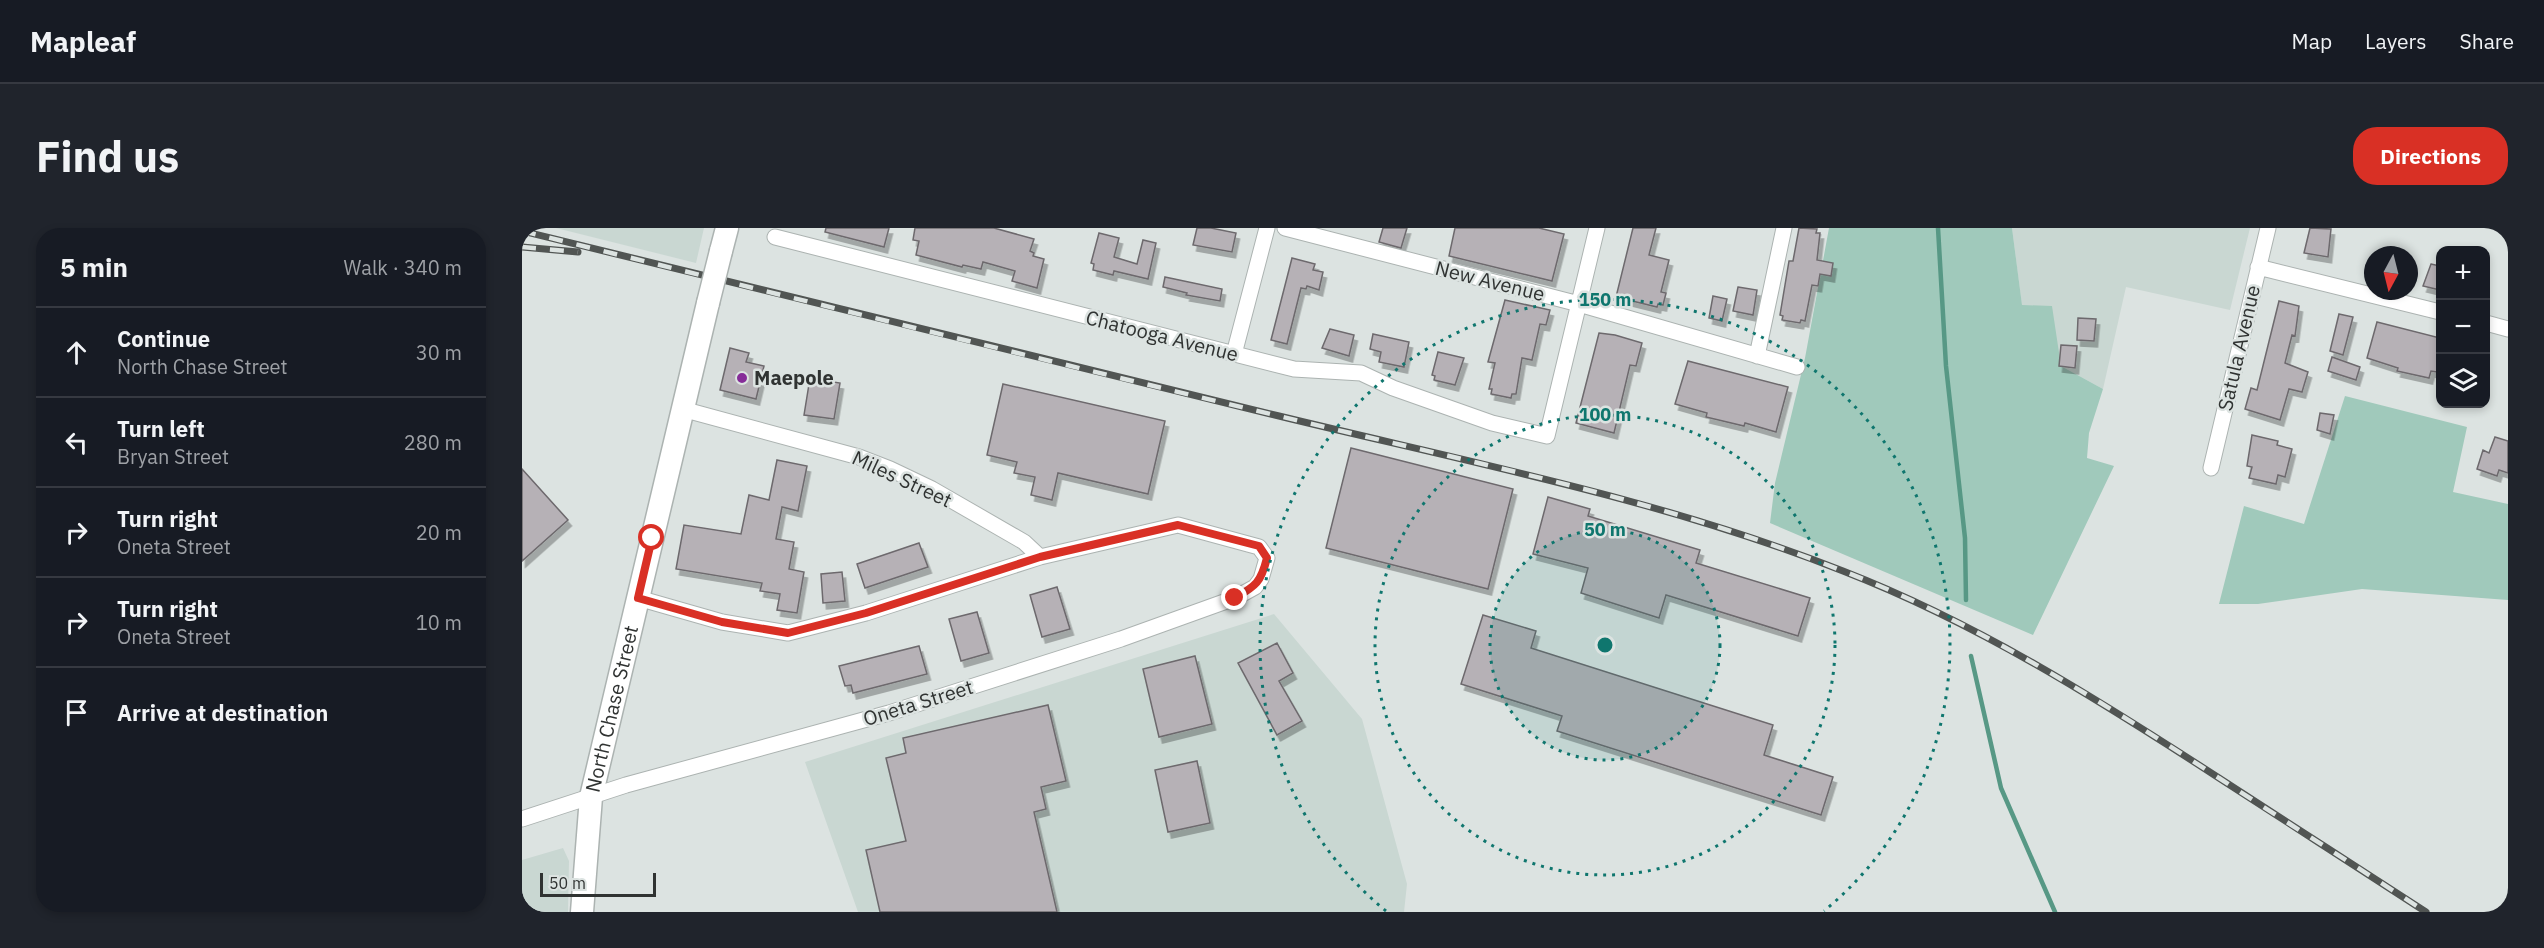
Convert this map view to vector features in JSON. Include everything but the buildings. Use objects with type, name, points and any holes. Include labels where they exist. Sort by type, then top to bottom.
[{"type":"main road","name":"North Chase Street","points":[[582,912],[591,797],[727,228]]},
{"type":"street","points":[[1234,354],[1267,228]]},
{"type":"street","name":"New Avenue","points":[[1285,228],[1579,304],[1797,367]]},
{"type":"street","points":[[1579,304],[1597,228]]},
{"type":"street","points":[[1757,356],[1784,228]]},
{"type":"street","name":"Satula Avenue","points":[[2211,468],[2268,228]]},
{"type":"street","name":"Chatooga Avenue","points":[[775,237],[1294,369],[1361,373],[1393,388],[1492,423],[1547,436],[1579,304]]},
{"type":"street","points":[[2258,267],[2436,311]]},
{"type":"street","points":[[2490,324],[2508,329]]},
{"type":"street","name":"Miles Street","points":[[682,409],[859,457],[890,469],[932,489],[1024,542],[1040,557]]},
{"type":"street","name":"Oneta Street","points":[[522,819],[591,797],[889,713],[1121,639],[1235,598],[1255,587],[1267,558],[1259,546],[1178,525],[1040,557]]},
{"type":"street","points":[[638,598],[722,622],[788,633],[866,613],[1040,557]]},
{"type":"shaded area","points":[[556,228],[704,228],[696,263]]},
{"type":"shaded area","points":[[2012,228],[2250,228],[2230,310],[2126,287],[2103,389],[2061,366],[2022,306]]},
{"type":"shaded area","points":[[1274,614],[1362,719],[1407,884],[1404,912],[858,912],[805,762]]},
{"type":"shaded area","points":[[563,848],[569,861],[568,912],[522,912],[522,860]]},
{"type":"green space","points":[[1829,228],[2012,228],[2022,305],[2052,306],[2061,366],[2103,389],[2089,433],[2087,458],[2114,466],[2033,635],[1770,523],[1775,483],[1805,358]]},
{"type":"green space","points":[[2345,396],[2467,427],[2453,492],[2508,504],[2508,600],[2362,589],[2258,604],[2219,604],[2244,506],[2304,524]]},
{"type":"waterway","points":[[1938,228],[1946,366],[1965,538],[1966,600]]},
{"type":"waterway","points":[[1971,656],[2001,788],[2055,912]]},
{"type":"railway","points":[[522,231],[1493,466],[1634,502],[1774,546],[1893,592],[1941,614],[2036,665],[2174,749],[2426,912]]},
{"type":"railway","points":[[522,247],[578,252]]},
{"type":"place","name":"Maepole","points":[[742,378]]},
{"type":"route","points":[[652,538],[638,598],[722,622],[788,633],[866,613],[1040,557],[1178,525],[1259,546],[1267,558],[1261,579],[1255,587],[1235,598]]}]
